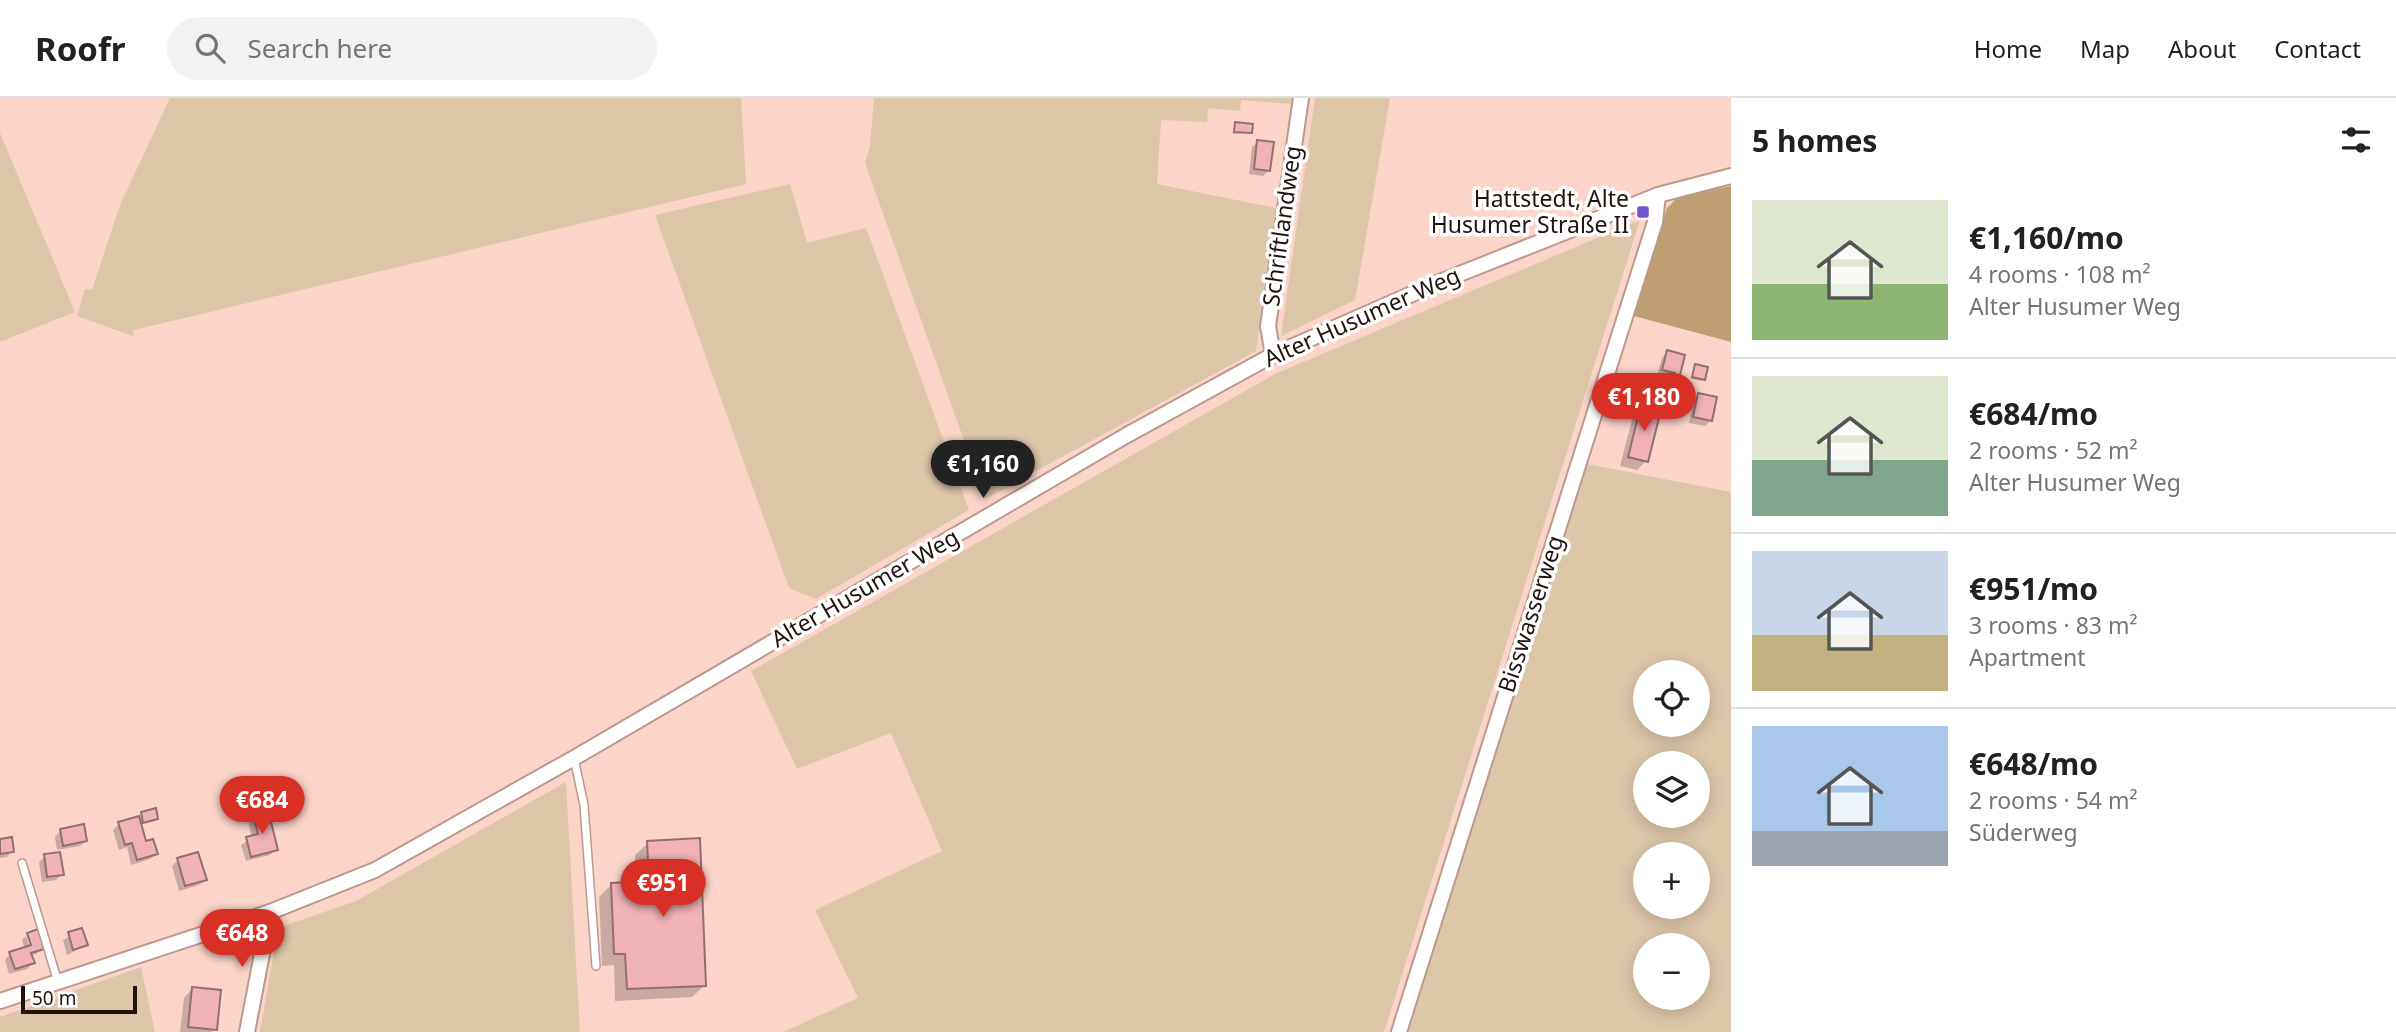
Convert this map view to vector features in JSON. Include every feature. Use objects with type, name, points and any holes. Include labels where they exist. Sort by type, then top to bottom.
[{"type":"street","name":"Schriftlandweg","points":[[1273,355],[1268,326],[1301,98]]},
{"type":"street","name":"Alter Husumer Weg","points":[[0,1001],[270,912],[375,870],[574,758],[1127,435],[1273,355],[1437,283],[1658,195],[1731,176]]},
{"type":"street","name":"Bisswasserweg","points":[[1399,1032],[1655,222],[1658,195]]},
{"type":"street","points":[[247,1032],[270,912]]},
{"type":"lane","points":[[574,758],[583,792],[596,966]]},
{"type":"lane","points":[[22,863],[58,982]]},
{"type":"shaded area","points":[[170,98],[741,98],[746,184],[134,330],[133,336],[77,316],[85,289],[92,290],[120,205]]},
{"type":"shaded area","points":[[874,98],[1292,98],[1292,104],[1241,100],[1240,111],[1208,108],[1207,122],[1161,120],[1157,184],[1276,208],[1256,351],[985,499],[865,163],[870,147]]},
{"type":"shaded area","points":[[1315,98],[1390,98],[1355,300],[1281,336]]},
{"type":"shaded area","points":[[0,133],[75,312],[0,342]]},
{"type":"shaded area","points":[[790,184],[807,243],[866,228],[969,510],[816,599],[789,588],[655,215]]},
{"type":"shaded area","points":[[1731,186],[1731,342],[1634,316],[1667,208],[1678,197]]},
{"type":"shaded area","points":[[1640,220],[1384,1032],[783,1032],[858,998],[815,910],[942,851],[891,733],[797,769],[751,671],[1277,373]]},
{"type":"shaded area","points":[[1587,464],[1731,492],[1731,1032],[1408,1032]]},
{"type":"shaded area","points":[[566,782],[580,1032],[260,1032],[278,928],[356,901]]},
{"type":"shaded area","points":[[141,967],[155,1032],[0,1032],[0,1017]]},
{"type":"building","points":[[1235,122],[1253,124],[1252,133],[1234,132]]},
{"type":"building","points":[[1257,140],[1274,142],[1270,171],[1254,169]]},
{"type":"building","points":[[1667,350],[1685,355],[1678,383],[1673,381],[1675,373],[1662,370]]},
{"type":"building","points":[[1695,364],[1708,367],[1705,380],[1692,377]]},
{"type":"building","points":[[1698,393],[1717,397],[1712,421],[1693,417]]},
{"type":"building","points":[[1641,405],[1661,410],[1648,462],[1628,457]]},
{"type":"building","points":[[156,808],[158,819],[143,823],[141,812]]},
{"type":"building","points":[[268,810],[278,850],[251,857],[246,837],[258,834],[253,814]]},
{"type":"building","points":[[139,816],[146,841],[153,839],[158,854],[137,860],[132,843],[125,845],[118,822]]},
{"type":"building","points":[[84,824],[87,841],[63,846],[60,829]]},
{"type":"building","points":[[12,837],[14,852],[0,854],[0,839]]},
{"type":"building","points":[[700,838],[706,986],[627,989],[625,954],[614,954],[611,883],[649,881],[647,841]]},
{"type":"building","points":[[60,852],[64,875],[47,877],[44,854]]},
{"type":"building","points":[[198,852],[207,880],[185,886],[177,858]]},
{"type":"building","points":[[82,928],[88,945],[73,950],[68,932]]},
{"type":"building","points":[[38,929],[44,949],[31,953],[35,963],[15,969],[9,952],[31,945],[27,933]]},
{"type":"building","points":[[192,987],[221,990],[217,1030],[188,1027]]},
{"type":"place","name":"Hattstedt, Alte Husumer Straße II","points":[[1643,212]]}]
